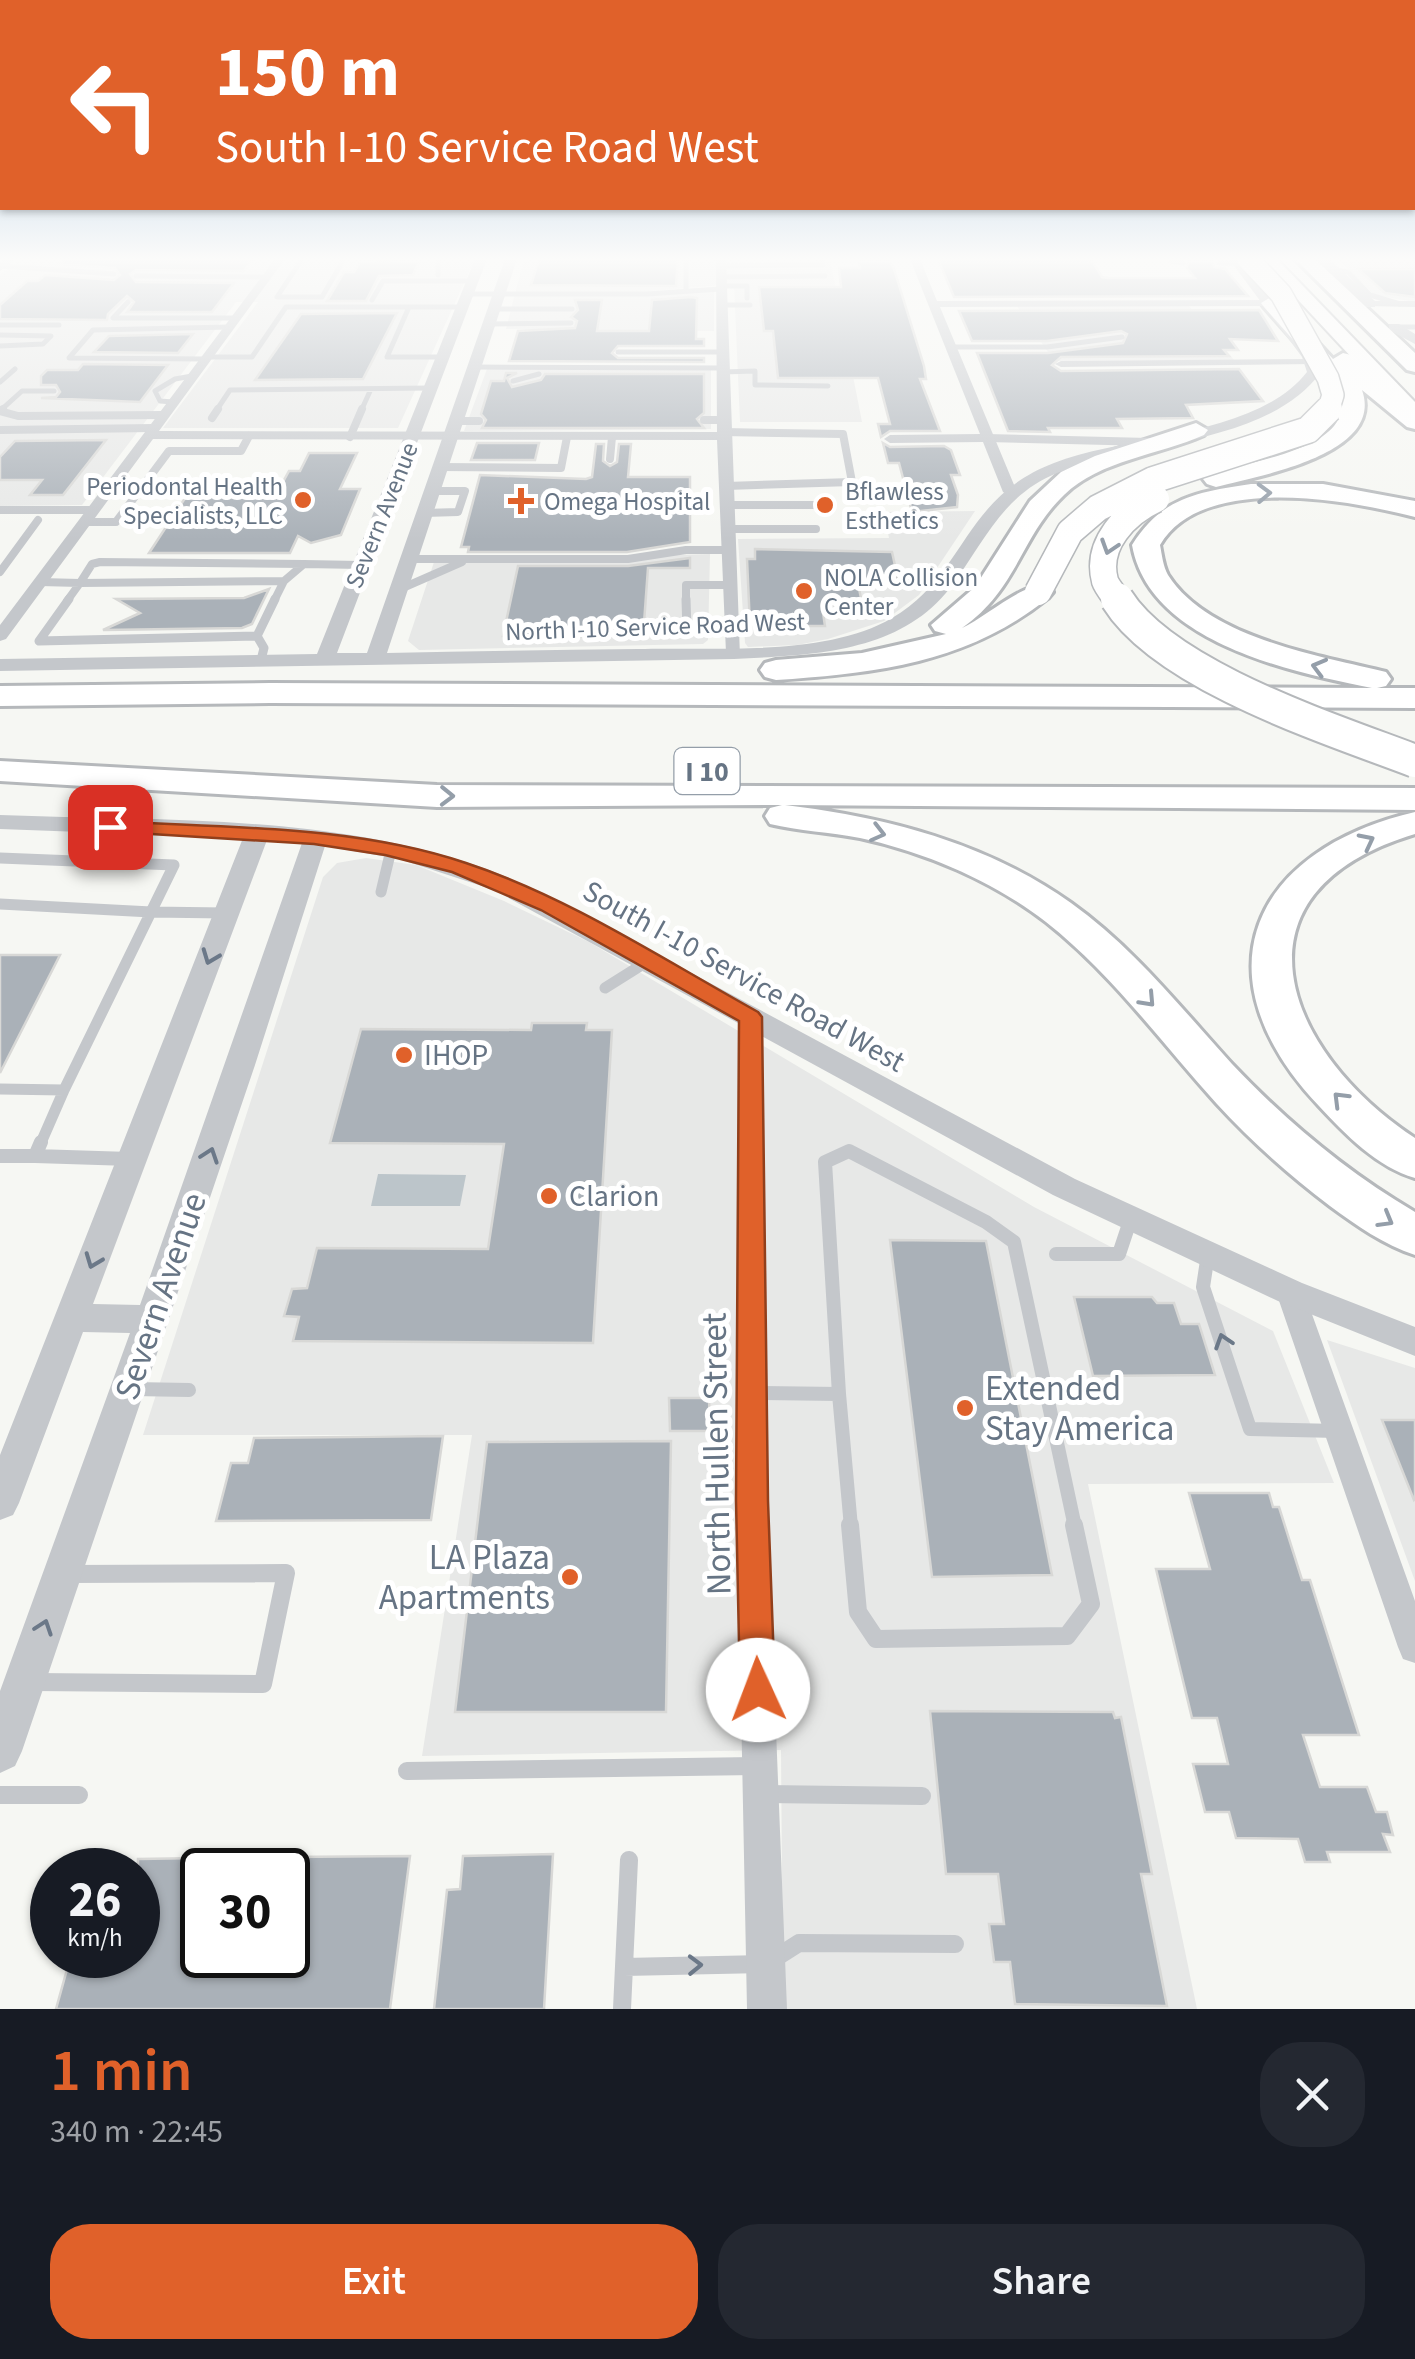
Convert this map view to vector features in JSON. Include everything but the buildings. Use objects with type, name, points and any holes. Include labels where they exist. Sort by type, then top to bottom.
[{"type":"highway","points":[[0,692],[626,677],[844,664],[920,650],[1002,620],[1038,592],[1074,528],[1106,501],[1146,482],[1308,430],[1328,412],[1333,395],[1328,378],[1311,353]]},
{"type":"highway","points":[[1320,353],[1354,394],[1353,412],[1341,433],[1319,446],[1138,506],[1115,529],[1102,556],[1108,586],[1128,620],[1176,656],[1240,690],[1415,761]]},
{"type":"highway","points":[[1333,353],[1415,422]]},
{"type":"highway","points":[[1355,353],[1415,414]]},
{"type":"highway","points":[[1382,353],[1415,384]]},
{"type":"highway","points":[[844,664],[931,634],[968,613],[993,589],[1042,505],[1066,481],[1196,430]]},
{"type":"highway","points":[[1415,509],[1317,492],[1252,493],[1200,502],[1162,520],[1146,545],[1153,575],[1206,622],[1260,649],[1323,670],[1415,685]]},
{"type":"highway","points":[[0,692],[1415,698]]},
{"type":"highway","name":"I 10","points":[[0,717],[1415,720]]},
{"type":"highway","points":[[0,769],[437,796],[1415,799]]},
{"type":"highway","name":"I 10","points":[[0,769],[1415,775]]},
{"type":"highway","points":[[538,796],[798,818],[876,832],[962,858],[1005,878],[1091,939],[1256,1117],[1316,1170],[1362,1206],[1415,1236]]},
{"type":"highway","points":[[1415,823],[1396,826],[1325,863],[1283,905],[1269,955],[1278,1012],[1310,1070],[1383,1142],[1415,1161]]},
{"type":"street","points":[[3,628],[210,353]]},
{"type":"street","name":"Severn Avenue","points":[[375,658],[375,600],[361,566],[445,353]]},
{"type":"street","name":"Severn Avenue","points":[[324,658],[409,559],[479,353]]},
{"type":"street","points":[[721,353],[734,653]]},
{"type":"street","points":[[951,353],[1010,492]]},
{"type":"street","points":[[1061,364],[1311,362],[1306,353]]},
{"type":"street","name":"North I-10 Service Road West","points":[[0,665],[375,658],[515,649],[734,653],[842,643],[905,618],[932,598],[1010,492],[1076,460],[1256,415],[1298,396],[1311,380],[1311,362]]},
{"type":"street","points":[[151,432],[450,438],[612,437],[723,429]]},
{"type":"street","points":[[890,439],[987,438]]},
{"type":"street","name":"South I-10 Service Road West","points":[[0,822],[314,838],[392,850],[459,867],[512,890],[648,961],[1064,1187],[1290,1292],[1415,1342]]},
{"type":"street","points":[[0,1504],[257,834]]},
{"type":"street","name":"Severn Avenue","points":[[0,1752],[128,1390],[314,838]]},
{"type":"street","name":"North Hullen Street","points":[[750,1017],[752,1393],[767,2009]]},
{"type":"street","points":[[1290,1292],[1415,1647]]},
{"type":"street","points":[[71,1318],[152,1319]]},
{"type":"lane","points":[[74,353],[69,358],[252,357],[255,353]]},
{"type":"lane","points":[[388,353],[386,357],[443,357]]},
{"type":"lane","points":[[474,368],[755,371],[755,384],[828,386]]},
{"type":"lane","points":[[513,380],[530,374],[561,374],[565,368]]},
{"type":"lane","points":[[0,382],[15,369]]},
{"type":"lane","points":[[173,402],[160,401],[154,391],[175,379],[192,376]]},
{"type":"lane","points":[[212,418],[230,390],[431,388]]},
{"type":"lane","points":[[350,437],[371,389]]},
{"type":"lane","points":[[58,394],[22,391],[0,411],[18,416],[163,415]]},
{"type":"lane","points":[[0,400],[10,400]]},
{"type":"lane","points":[[42,416],[50,407]]},
{"type":"lane","points":[[456,420],[479,420]]},
{"type":"lane","points":[[704,420],[723,429],[843,434],[852,482],[726,486]]},
{"type":"lane","points":[[0,430],[151,432]]},
{"type":"lane","points":[[84,522],[116,522],[168,451],[241,451],[248,436]]},
{"type":"lane","points":[[440,467],[562,468],[566,437]]},
{"type":"lane","points":[[610,459],[612,437]]},
{"type":"lane","points":[[987,438],[1148,442]]},
{"type":"lane","points":[[424,513],[458,512],[465,491],[432,491]]},
{"type":"lane","points":[[726,505],[813,505]]},
{"type":"lane","points":[[0,510],[93,510]]},
{"type":"lane","points":[[0,572],[38,520]]},
{"type":"lane","points":[[728,529],[816,529]]},
{"type":"lane","points":[[409,559],[628,559],[686,550],[729,550]]},
{"type":"lane","points":[[375,600],[466,560]]},
{"type":"lane","points":[[257,636],[38,640],[92,564],[100,562],[361,566]]},
{"type":"lane","points":[[257,636],[284,581],[304,564]]},
{"type":"lane","points":[[40,582],[284,581]]},
{"type":"lane","points":[[686,632],[686,585],[730,585]]},
{"type":"lane","points":[[257,636],[264,648],[261,660]]},
{"type":"lane","points":[[381,892],[392,850]]},
{"type":"lane","points":[[0,858],[174,865],[34,1156]]},
{"type":"lane","points":[[0,904],[227,912]]},
{"type":"lane","points":[[606,988],[648,961]]},
{"type":"lane","points":[[0,1089],[64,1090]]},
{"type":"lane","points":[[849,1151],[986,1222],[1014,1242],[1091,1604],[1067,1636],[876,1639],[858,1612],[839,1394],[825,1162],[849,1151]]},
{"type":"lane","points":[[0,1156],[132,1159]]},
{"type":"lane","points":[[1056,1254],[1119,1254],[1131,1218]]},
{"type":"lane","points":[[1208,1254],[1203,1288],[1250,1429],[1339,1430]]},
{"type":"lane","points":[[128,1390],[189,1390]]},
{"type":"lane","points":[[752,1393],[839,1394]]},
{"type":"lane","points":[[25,1682],[264,1684],[286,1573],[62,1574]]},
{"type":"lane","points":[[407,1771],[760,1780],[922,1796]]},
{"type":"lane","points":[[0,1795],[79,1795]]},
{"type":"lane","points":[[622,2009],[629,1860]]},
{"type":"lane","points":[[624,1967],[766,1964],[799,1943],[955,1944]]},
{"type":"shaded area","points":[[0,353],[197,353],[82,505],[0,506]]},
{"type":"shaded area","points":[[220,353],[432,353],[398,428],[163,428]]},
{"type":"shaded area","points":[[737,353],[848,353],[862,422],[740,422]]},
{"type":"shaded area","points":[[1048,353],[1228,353],[1234,360],[1054,361]]},
{"type":"shaded area","points":[[487,369],[711,370],[711,429],[464,431]]},
{"type":"shaded area","points":[[975,511],[919,595],[884,621],[797,645],[748,647],[745,643],[738,539],[889,538],[884,512]]},
{"type":"shaded area","points":[[710,554],[708,640],[703,644],[419,650],[408,641],[434,562]]},
{"type":"shaded area","points":[[366,858],[416,865],[589,942],[1034,1207],[1273,1331],[1334,1483],[1088,1484],[1197,2009],[783,2009],[781,1750],[422,1756],[472,1435],[143,1435],[323,877],[337,863]]},
{"type":"shaded area","points":[[378,1174],[466,1175],[460,1206],[371,1206]]},
{"type":"shaded area","points":[[1327,1340],[1415,1368],[1415,1581]]},
{"type":"place","name":"Periodontal Health Specialists, LLC","points":[[303,500]]},
{"type":"place","name":"Omega Hospital","points":[[521,501]]},
{"type":"place","name":"Bflawless Esthetics","points":[[825,505]]},
{"type":"place","name":"NOLA Collision Center","points":[[804,591]]},
{"type":"place","name":"IHOP","points":[[404,1055]]},
{"type":"place","name":"Clarion","points":[[549,1196]]},
{"type":"place","name":"Extended Stay America","points":[[965,1408]]},
{"type":"place","name":"LA Plaza Apartments","points":[[570,1577]]},
{"type":"route","points":[[110,827],[314,838],[385,849],[459,867],[548,906],[750,1017],[752,1501],[758,1690]]}]
